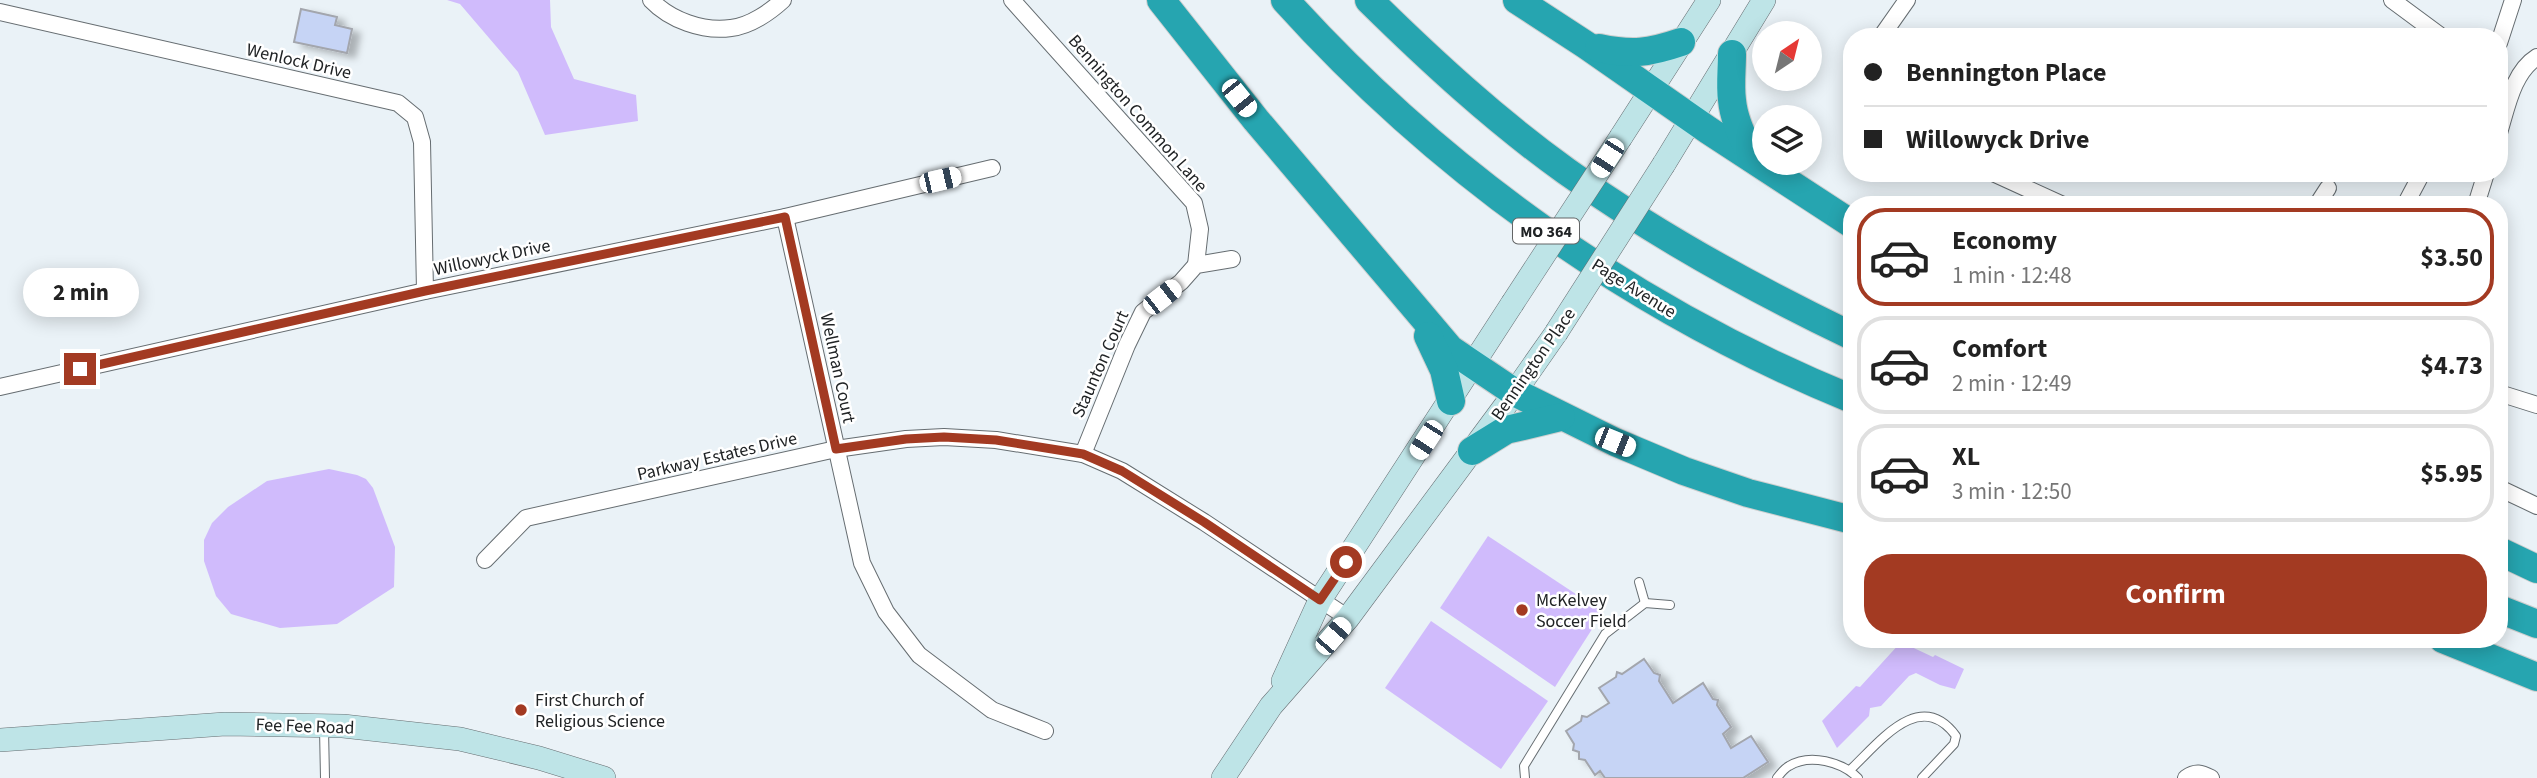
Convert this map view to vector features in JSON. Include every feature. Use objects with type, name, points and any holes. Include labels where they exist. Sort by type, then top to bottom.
[{"type":"highway","points":[[1161,0],[1256,120],[1450,349],[1514,392],[1615,442],[1684,471],[1748,493],[1843,518]]},
{"type":"highway","name":"Page Avenue","points":[[1285,0],[1322,40],[1419,131],[1530,220],[1629,287],[1690,323],[1751,356],[1843,395]]},
{"type":"highway","points":[[1369,0],[1462,87],[1575,177],[1631,215],[1732,276],[1843,332]]},
{"type":"highway","points":[[1517,0],[1752,158]]},
{"type":"highway","points":[[1586,45],[1636,54],[1657,51],[1681,42]]},
{"type":"highway","points":[[1732,54],[1733,108],[1752,158]]},
{"type":"highway","points":[[1778,175],[1843,218]]},
{"type":"highway","points":[[1415,309],[1444,370],[1451,401]]},
{"type":"highway","points":[[1472,451],[1506,430],[1561,417]]},
{"type":"highway","points":[[2508,555],[2532,567]]},
{"type":"highway","points":[[2508,560],[2532,567]]},
{"type":"highway","points":[[2508,613],[2537,624]]},
{"type":"highway","points":[[2463,648],[2537,677]]},
{"type":"main road","name":"Bennington Place","points":[[1271,706],[1320,600],[1709,0]]},
{"type":"main road","name":"Bennington Place","points":[[1223,778],[1271,706],[1348,618],[1556,332],[1693,120],[1764,0]]},
{"type":"main road","name":"Fee Fee Road","points":[[0,740],[225,724],[344,726],[460,739],[539,758],[604,778]]},
{"type":"street","points":[[651,0],[668,16],[698,26],[732,29],[768,13],[783,0]]},
{"type":"street","name":"Bennington Common Lane","points":[[1013,0],[1194,203],[1200,229],[1196,265]]},
{"type":"street","points":[[1887,28],[1907,0]]},
{"type":"street","points":[[2392,0],[2430,28]]},
{"type":"street","points":[[2504,28],[2513,0]]},
{"type":"street","name":"Wenlock Drive","points":[[0,12],[398,103],[415,117],[422,142],[425,291]]},
{"type":"street","points":[[2508,104],[2514,85],[2528,63],[2537,57]]},
{"type":"street","name":"Willowyck Drive","points":[[0,387],[425,291],[785,217],[992,168]]},
{"type":"street","points":[[2013,182],[2043,196]]},
{"type":"street","points":[[2323,196],[2328,188]]},
{"type":"street","name":"Wellman Court","points":[[785,217],[862,563],[886,612],[919,655],[936,670],[992,710],[1045,731]]},
{"type":"street","points":[[1196,265],[1232,259]]},
{"type":"street","name":"Staunton Court","points":[[1083,454],[1143,312],[1181,282],[1196,265]]},
{"type":"street","points":[[2508,396],[2537,405]]},
{"type":"street","name":"Parkway Estates Drive","points":[[485,560],[526,518],[836,449],[906,439],[944,437],[996,440],[1083,454],[1122,471],[1348,618]]},
{"type":"street","points":[[2508,492],[2537,506]]},
{"type":"street","points":[[2186,778],[2202,773],[2211,778]]},
{"type":"lane","points":[[1639,582],[1645,603]]},
{"type":"lane","points":[[1524,778],[1524,766],[1605,634],[1645,603],[1670,605]]},
{"type":"lane","points":[[1850,770],[1899,724],[1917,716],[1938,718],[1956,736],[1954,744],[1922,778]]},
{"type":"lane","points":[[323,775],[324,726]]},
{"type":"lane","points":[[1777,778],[1789,766],[1811,760],[1839,764],[1858,778]]},
{"type":"shaded area","points":[[447,0],[550,0],[551,27],[574,79],[636,95],[638,121],[545,135],[518,72],[460,4]]},
{"type":"shaded area","points":[[329,469],[357,475],[366,479],[373,488],[395,547],[394,587],[337,624],[280,628],[231,614],[216,596],[204,561],[204,540],[212,523],[228,507],[267,481]]},
{"type":"shaded area","name":"McKelvey Soccer Field","points":[[1488,536],[1603,612],[1555,687],[1440,608]]},
{"type":"shaded area","name":"McKelvey Soccer Field","points":[[1431,621],[1548,701],[1501,769],[1385,688]]},
{"type":"shaded area","points":[[1896,648],[1914,648],[1964,669],[1955,689],[1916,673],[1909,676],[1881,706],[1870,708],[1869,716],[1837,748],[1822,721],[1856,686],[1860,687]]},
{"type":"building","points":[[301,9],[337,17],[335,25],[352,29],[347,53],[294,42]]},
{"type":"building","points":[[1644,659],[1654,673],[1660,675],[1659,681],[1673,703],[1703,683],[1713,699],[1718,700],[1717,705],[1731,727],[1723,734],[1731,748],[1751,736],[1768,762],[1743,778],[1605,778],[1600,771],[1595,775],[1585,760],[1579,759],[1579,752],[1573,750],[1574,744],[1566,731],[1581,721],[1582,716],[1587,717],[1609,703],[1599,688],[1616,677],[1617,672],[1622,674]]},
{"type":"place","name":"McKelvey Soccer Field","points":[[1522,610]]},
{"type":"place","name":"First Church of Religious Science","points":[[521,710]]},
{"type":"route","points":[[80,369],[425,291],[785,217],[836,449],[906,439],[944,437],[996,440],[1083,454],[1122,471],[1320,600],[1346,562]]}]
